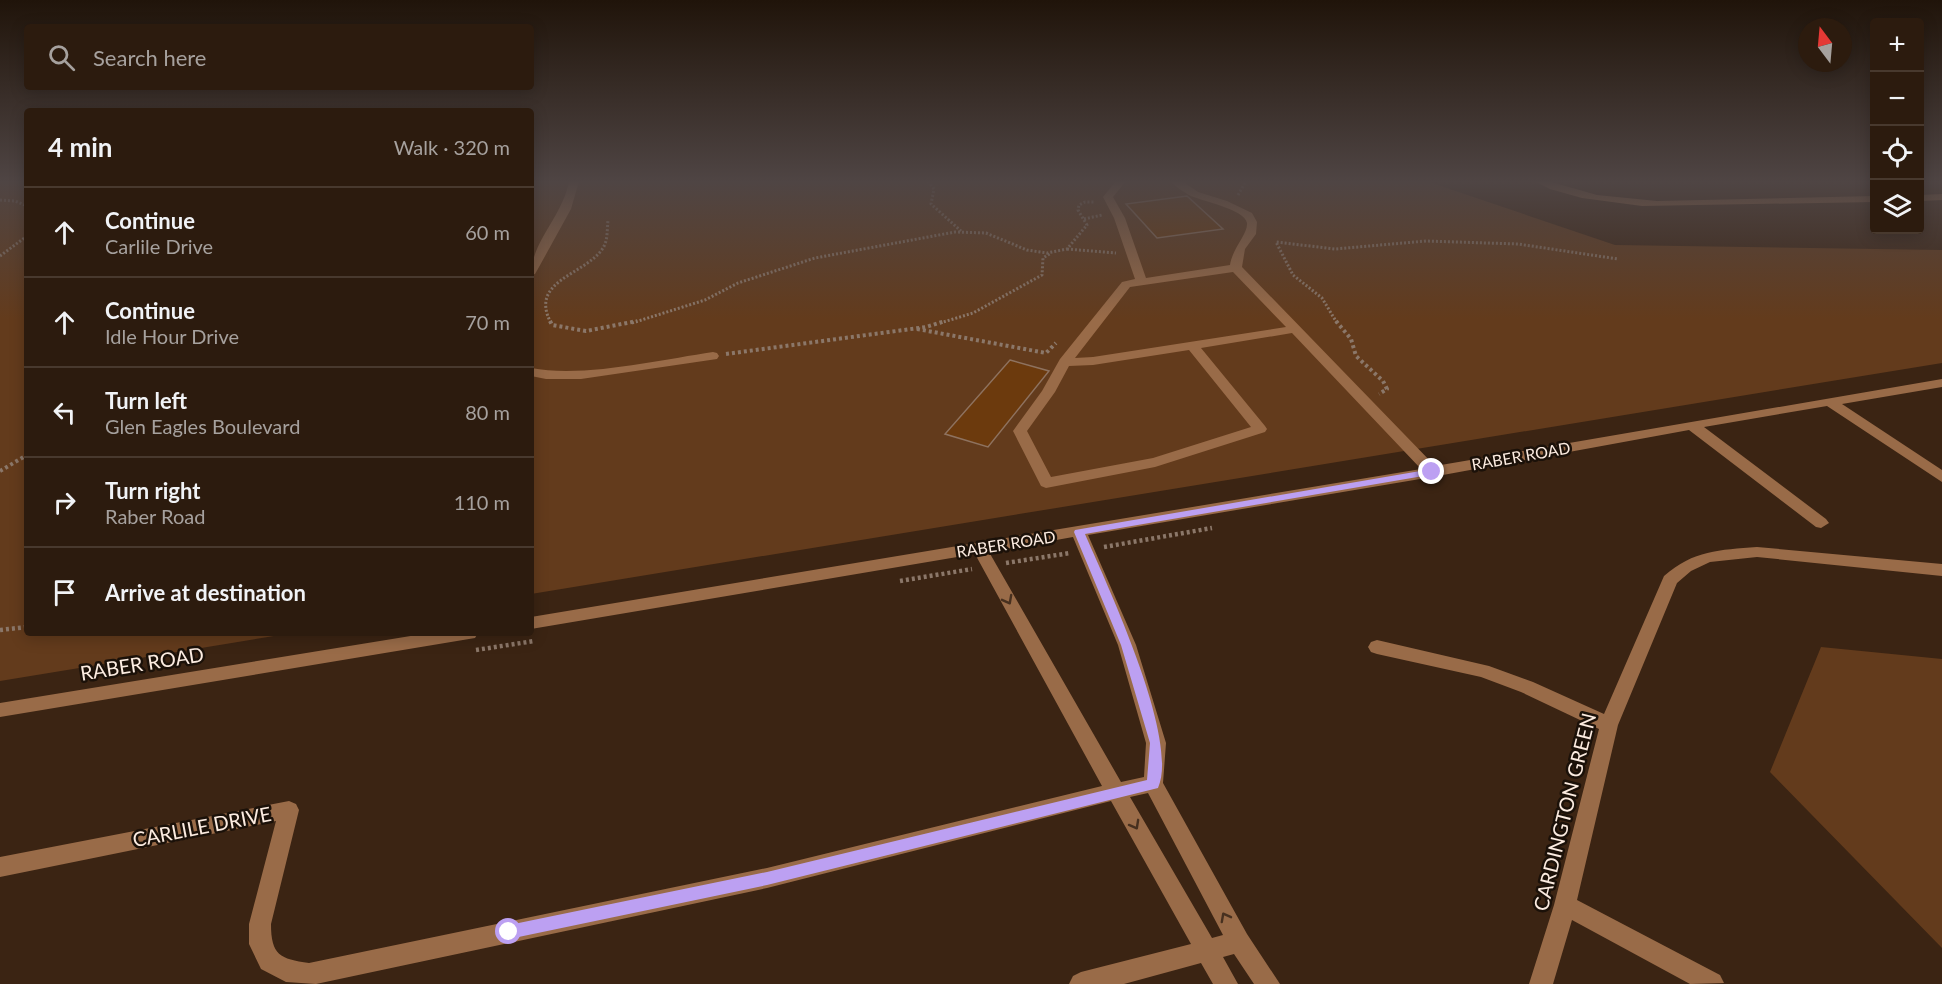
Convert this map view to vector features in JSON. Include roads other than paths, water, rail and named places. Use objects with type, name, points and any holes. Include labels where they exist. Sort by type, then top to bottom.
[{"type":"street","points":[[534,266],[556,227]]},
{"type":"street","points":[[1121,227],[1141,281]]},
{"type":"street","points":[[1252,227],[1251,234],[1242,242],[1236,254],[1236,268],[1432,472]]},
{"type":"street","points":[[1192,346],[1260,429],[1155,462],[1046,483],[1020,431],[1048,392],[1065,362],[1126,284],[1236,268]]},
{"type":"street","points":[[1065,362],[1093,361],[1297,329]]},
{"type":"street","points":[[534,373],[581,375],[713,356]]},
{"type":"street","name":"RABER ROAD","points":[[534,623],[980,549],[1942,383]]},
{"type":"street","points":[[1830,402],[1942,477]]},
{"type":"street","points":[[1692,425],[1821,523]]},
{"type":"street","points":[[1079,532],[1127,645],[1156,743],[1153,784],[1239,942],[1268,984]]},
{"type":"street","points":[[980,549],[1029,640],[1226,984]]},
{"type":"street","name":"CARDINGTON GREEN","points":[[1541,984],[1565,905],[1609,725],[1670,580],[1685,567],[1707,557],[1757,552],[1942,570]]},
{"type":"street","name":"RABER ROAD","points":[[0,710],[451,636]]},
{"type":"street","points":[[1377,647],[1483,671],[1527,687],[1609,725]]},
{"type":"street","points":[[1116,791],[1153,784]]},
{"type":"street","name":"CARLILE DRIVE","points":[[0,867],[289,810],[260,924],[260,944],[269,961],[286,971],[309,974],[767,878],[1116,791]]},
{"type":"street","points":[[1565,905],[1712,983]]},
{"type":"street","points":[[1081,984],[1239,942]]}]
